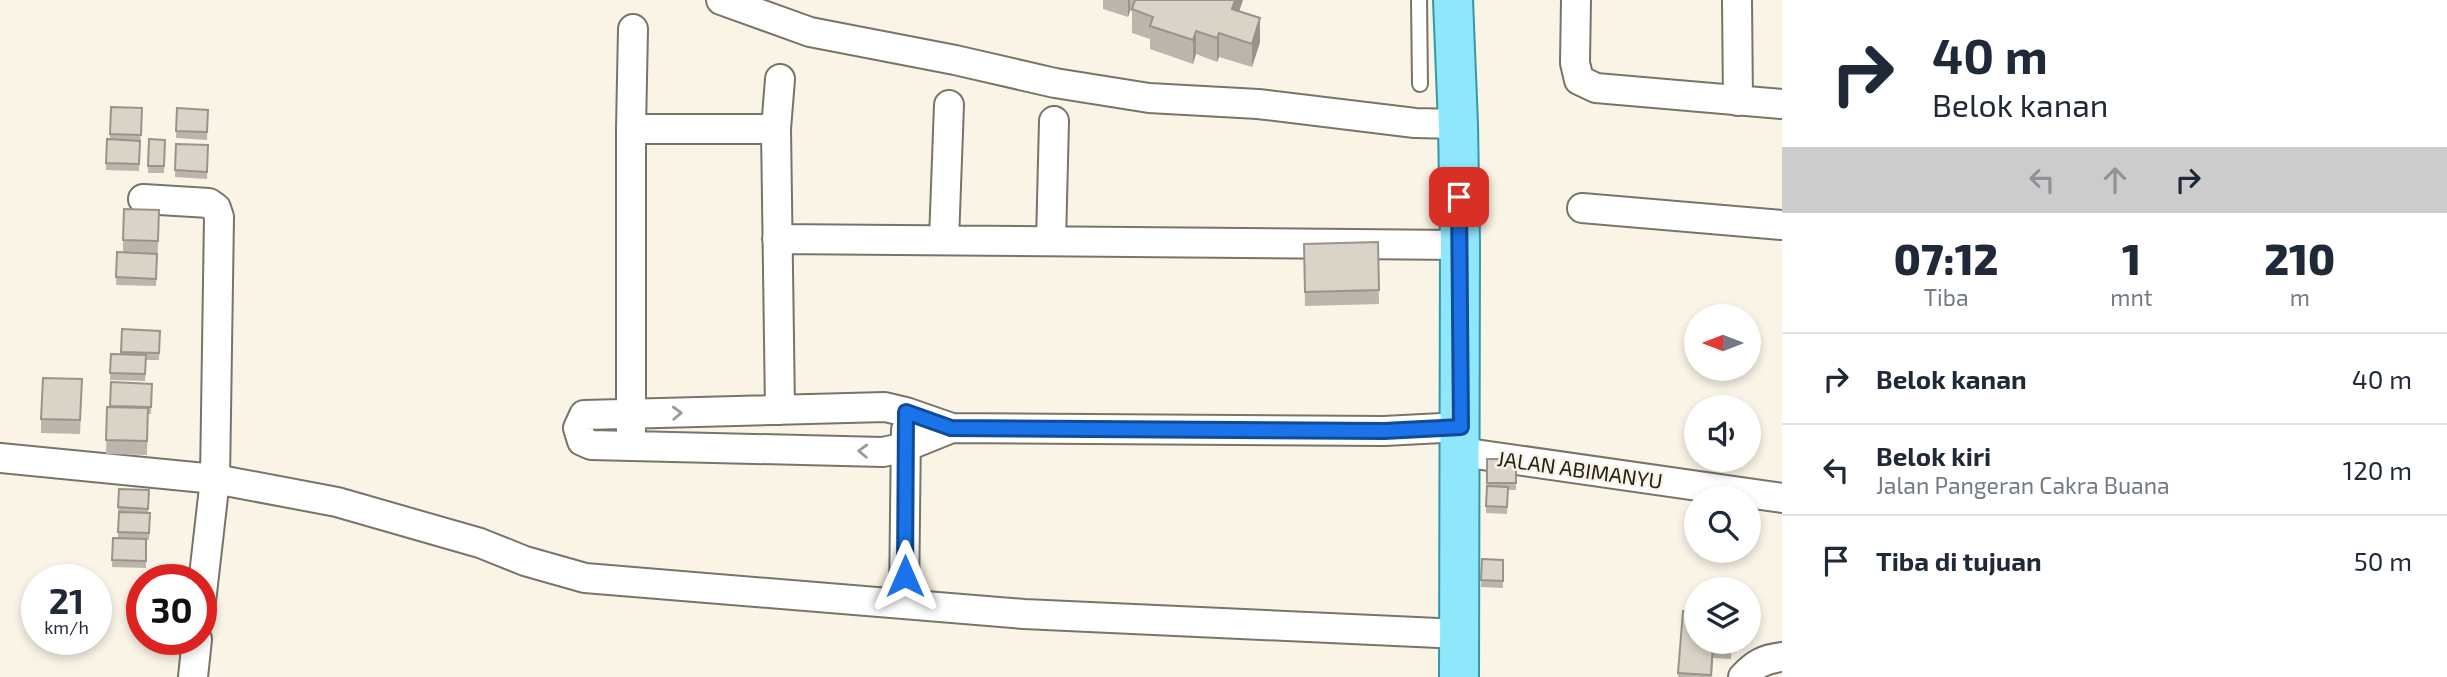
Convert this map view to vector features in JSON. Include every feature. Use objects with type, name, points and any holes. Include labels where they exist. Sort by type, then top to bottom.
[{"type":"main road","points":[[1452,0],[1460,246],[1459,677]]},
{"type":"street","points":[[720,0],[810,32],[955,60],[1055,83],[1149,97],[1258,104],[1415,123],[1458,124]]},
{"type":"street","points":[[1576,0],[1575,64],[1579,79],[1596,88],[1782,104]]},
{"type":"street","points":[[1737,0],[1738,101]]},
{"type":"street","points":[[632,444],[633,29]]},
{"type":"street","points":[[779,79],[775,129],[780,410]]},
{"type":"street","points":[[944,240],[949,105]]},
{"type":"street","points":[[1051,242],[1054,121]]},
{"type":"street","points":[[631,129],[775,129]]},
{"type":"street","points":[[143,199],[209,203],[216,208],[219,217],[215,479],[205,564]]},
{"type":"street","points":[[1582,208],[1782,225]]},
{"type":"street","points":[[777,239],[1460,246]]},
{"type":"street","points":[[885,407],[951,428],[905,447],[883,452],[592,445],[582,440],[578,428],[584,415],[885,407]]},
{"type":"street","points":[[904,603],[906,412]]},
{"type":"street","name":"JALAN ABIMANYU","points":[[951,428],[1384,431],[1461,440],[1782,498]]},
{"type":"street","points":[[0,458],[215,479],[337,502],[480,543],[525,561],[585,578],[1024,614],[1460,634]]},
{"type":"street","points":[[193,677],[195,655]]},
{"type":"street","points":[[1743,677],[1753,666],[1767,659],[1782,657]]},
{"type":"lane","points":[[1419,0],[1420,84]]},
{"type":"building","points":[[1135,0],[1235,0],[1232,9],[1260,18],[1252,44],[1219,33],[1217,38],[1196,31],[1193,40],[1150,26],[1153,17],[1132,9]]},
{"type":"building","points":[[111,107],[142,108],[141,135],[110,134]]},
{"type":"building","points":[[177,108],[208,110],[207,132],[176,131]]},
{"type":"building","points":[[107,139],[140,141],[139,164],[106,163]]},
{"type":"building","points":[[149,139],[165,140],[164,166],[148,166]]},
{"type":"building","points":[[176,144],[208,145],[207,172],[175,170]]},
{"type":"building","points":[[124,209],[159,210],[158,241],[123,240]]},
{"type":"building","points":[[1378,242],[1379,290],[1305,292],[1304,244]]},
{"type":"building","points":[[117,252],[157,254],[156,279],[116,277]]},
{"type":"building","points":[[122,329],[160,331],[159,353],[121,352]]},
{"type":"building","points":[[111,354],[146,355],[145,374],[110,373]]},
{"type":"building","points":[[43,378],[82,379],[80,420],[41,419]]},
{"type":"building","points":[[111,382],[152,384],[151,407],[110,406]]},
{"type":"building","points":[[107,407],[148,408],[147,441],[106,440]]},
{"type":"building","points":[[1487,459],[1516,459],[1516,483],[1487,483]]},
{"type":"building","points":[[1487,486],[1508,487],[1507,507],[1486,506]]},
{"type":"building","points":[[119,489],[149,490],[148,509],[118,507]]},
{"type":"building","points":[[119,512],[150,513],[149,533],[118,532]]},
{"type":"building","points":[[113,538],[146,539],[146,561],[112,560]]},
{"type":"building","points":[[1482,559],[1503,560],[1503,581],[1481,580]]},
{"type":"building","points":[[1684,611],[1684,654],[1712,654],[1711,675],[1678,673]]},
{"type":"route","points":[[905,576],[906,412],[951,428],[1384,431],[1461,427],[1459,197]]}]
